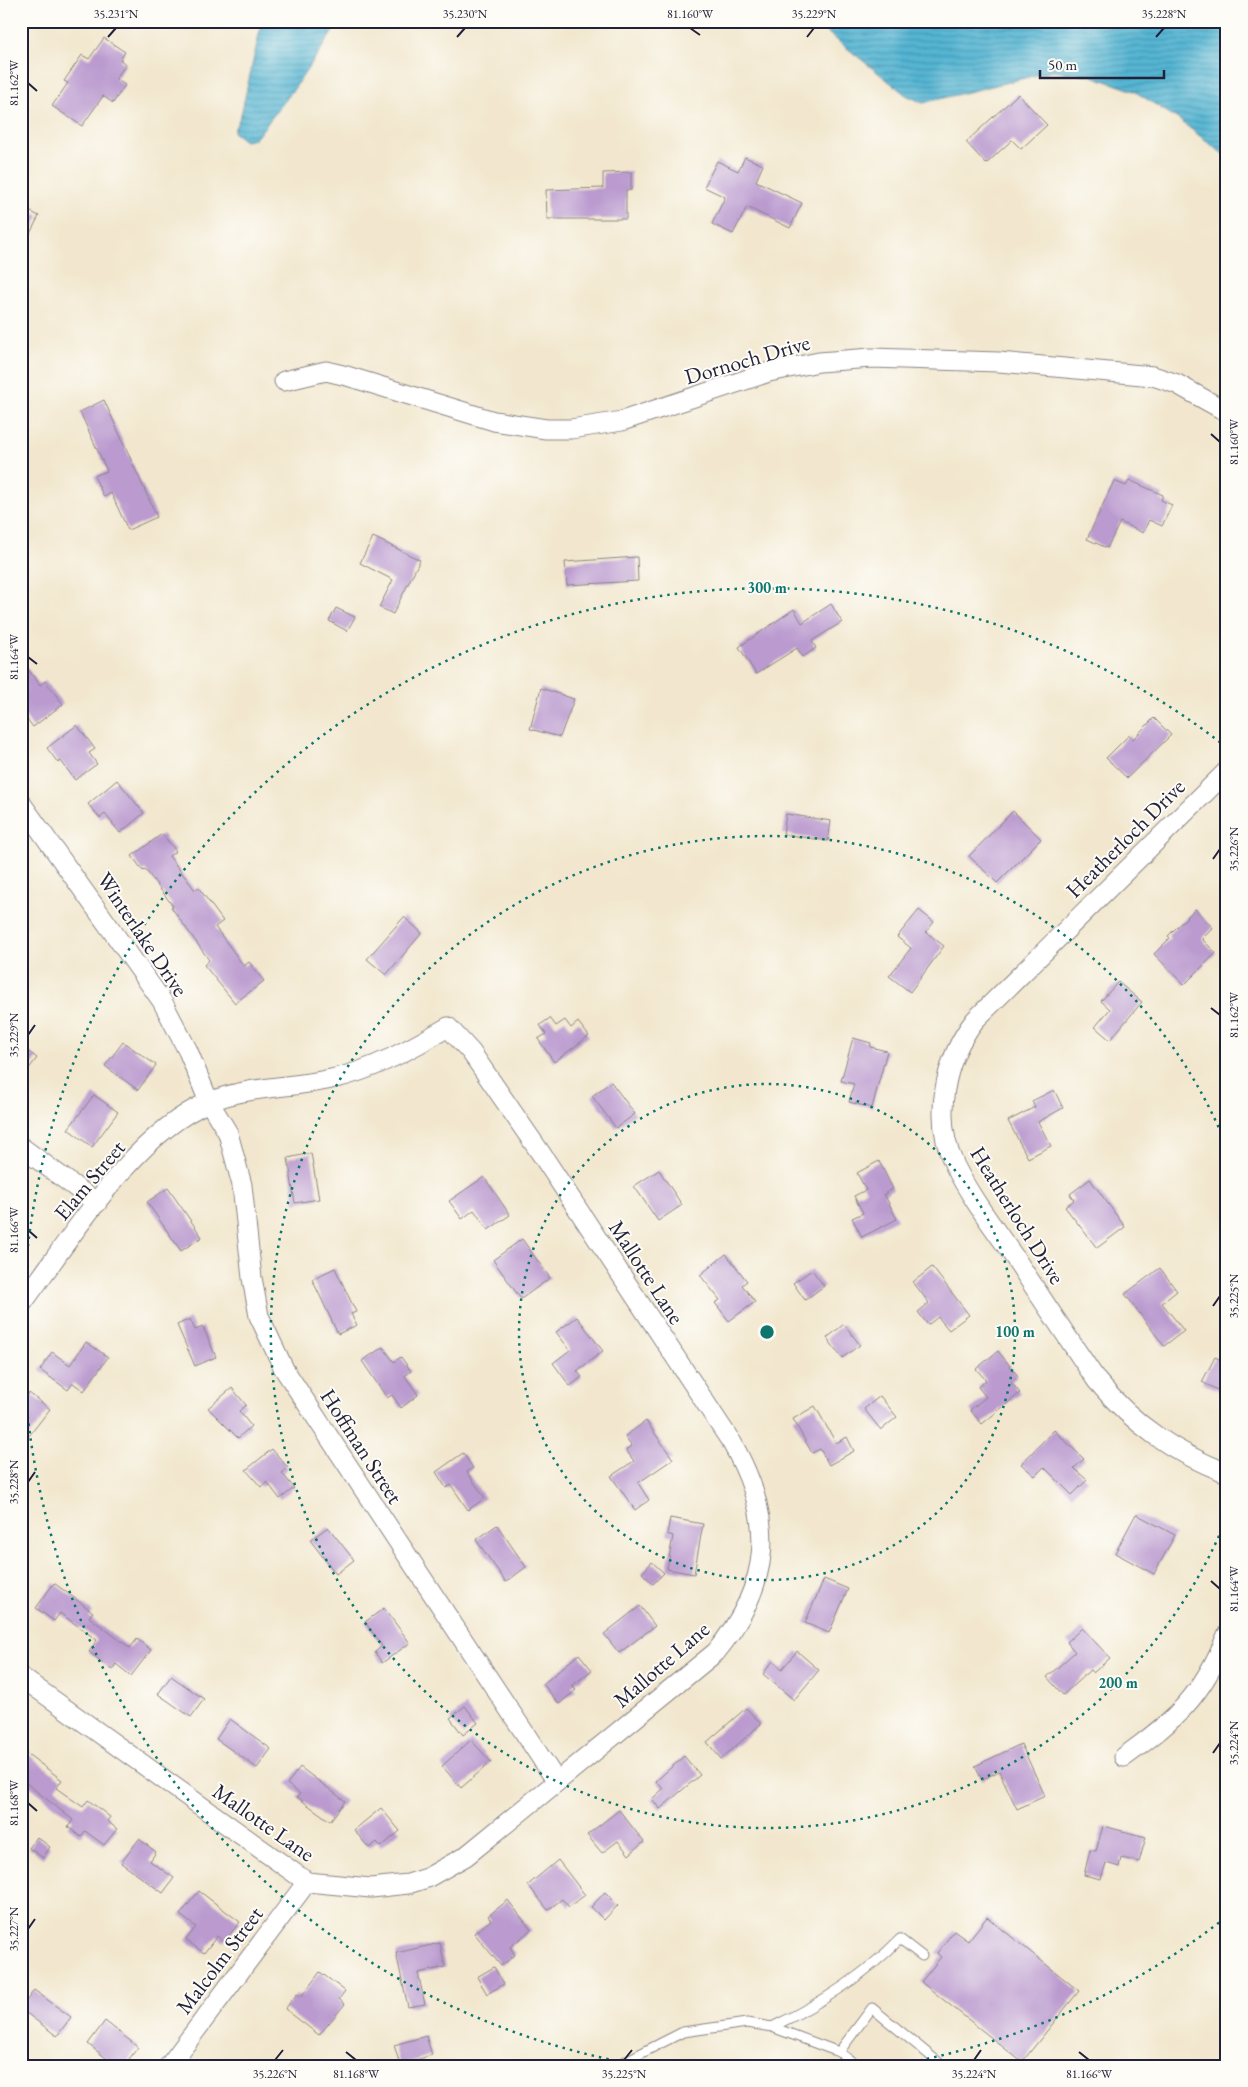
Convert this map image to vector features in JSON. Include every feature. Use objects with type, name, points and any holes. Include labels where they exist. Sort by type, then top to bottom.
[{"type":"street","name":"Dornoch Drive","points":[[284,381],[326,372],[352,377],[494,421],[532,427],[571,429],[597,426],[638,416],[744,380],[819,362],[871,358],[999,362],[1153,376],[1182,387],[1227,412]]},
{"type":"street","name":"Heatherloch Drive","points":[[1227,771],[975,1020],[960,1039],[950,1064],[944,1090],[944,1116],[947,1141],[955,1165],[982,1210],[1097,1381],[1113,1401],[1146,1430],[1180,1452],[1227,1472]]},
{"type":"street","name":"Winterlake Drive","points":[[21,803],[162,1001],[188,1051],[209,1102]]},
{"type":"street","name":"Mallotte Lane","points":[[21,1678],[307,1882],[372,1888],[408,1884],[427,1878],[466,1856],[716,1652],[734,1630],[755,1584],[763,1545],[758,1506],[745,1467],[542,1155],[471,1052],[448,1027],[412,1048],[335,1079],[257,1090],[209,1102]]},
{"type":"street","name":"Elam Street","points":[[21,1305],[123,1171],[167,1128],[209,1102]]},
{"type":"street","name":"Hoffman Street","points":[[209,1102],[228,1134],[242,1185],[253,1287],[259,1316],[269,1342],[310,1412],[557,1782]]},
{"type":"street","points":[[21,1148],[97,1203]]},
{"type":"street","points":[[1124,1757],[1169,1724],[1186,1707],[1201,1687],[1227,1635]]},
{"type":"street","name":"Malcolm Street","points":[[169,2066],[307,1882]]},
{"type":"lane","points":[[772,2027],[800,2014],[851,1980],[881,1958],[900,1939],[922,1956]]},
{"type":"lane","points":[[840,2052],[872,2008],[943,2066]]},
{"type":"lane","points":[[621,2066],[624,2062],[683,2032],[747,2022],[772,2027],[840,2052],[858,2066]]},
{"type":"water","points":[[262,21],[340,21],[294,89],[255,139],[245,141],[233,132],[241,115]]},
{"type":"water","points":[[813,21],[1227,21],[1227,157],[1178,119],[1134,91],[1089,75],[1053,71],[923,103],[906,95]]},
{"type":"building","points":[[104,38],[125,52],[120,60],[126,64],[116,79],[125,85],[113,103],[103,96],[82,126],[52,106],[68,83],[64,81],[82,55],[89,59]]},
{"type":"building","points":[[1018,94],[1047,125],[1021,149],[1012,140],[986,164],[966,142]]},
{"type":"building","points":[[745,157],[763,165],[756,181],[802,203],[790,228],[747,207],[733,234],[712,224],[725,197],[704,187],[717,161],[738,171]]},
{"type":"building","points":[[631,172],[631,190],[626,190],[626,219],[547,219],[546,190],[603,188],[603,173]]},
{"type":"building","points":[[21,207],[39,216],[21,251]]},
{"type":"building","points":[[104,400],[157,517],[128,530],[111,493],[104,497],[94,476],[107,471],[80,412]]},
{"type":"building","points":[[1129,480],[1163,495],[1161,500],[1172,505],[1162,526],[1149,520],[1143,533],[1120,522],[1107,548],[1087,539],[1114,481],[1126,486]]},
{"type":"building","points":[[373,537],[420,560],[393,614],[379,607],[393,580],[360,563]]},
{"type":"building","points":[[637,557],[638,581],[567,585],[565,562]]},
{"type":"building","points":[[831,604],[842,622],[812,641],[816,648],[803,657],[797,648],[756,674],[739,647],[794,609],[802,623]]},
{"type":"building","points":[[336,608],[355,617],[347,631],[329,621]]},
{"type":"building","points":[[21,660],[40,685],[45,681],[63,704],[33,727],[21,711]]},
{"type":"building","points":[[541,688],[574,699],[560,737],[530,729]]},
{"type":"building","points":[[1154,718],[1171,735],[1127,778],[1106,758],[1129,735],[1133,739]]},
{"type":"building","points":[[77,725],[95,749],[89,753],[97,764],[75,780],[61,761],[58,763],[47,748]]},
{"type":"building","points":[[117,780],[144,813],[120,833],[105,814],[100,818],[88,804]]},
{"type":"building","points":[[1013,811],[1041,839],[997,883],[969,856]]},
{"type":"building","points":[[786,814],[831,821],[828,841],[783,834]]},
{"type":"building","points":[[162,834],[176,851],[169,856],[195,890],[198,887],[223,921],[215,927],[244,966],[249,962],[264,981],[235,1003],[204,965],[209,960],[171,907],[173,906],[145,869],[143,871],[132,856]]},
{"type":"building","points":[[1195,909],[1213,928],[1202,939],[1216,953],[1184,985],[1154,954],[1170,938],[1168,936]]},
{"type":"building","points":[[919,910],[934,922],[926,932],[944,946],[910,992],[889,976],[911,948],[897,937]]},
{"type":"building","points":[[404,917],[422,933],[386,975],[367,959]]},
{"type":"building","points":[[1118,982],[1142,1002],[1110,1040],[1095,1027],[1110,1009],[1101,1001]]},
{"type":"building","points":[[550,1018],[556,1026],[565,1020],[571,1028],[578,1022],[589,1036],[554,1062],[538,1039],[546,1034],[540,1025]]},
{"type":"building","points":[[853,1038],[871,1043],[870,1047],[887,1051],[872,1108],[849,1102],[854,1084],[841,1081]]},
{"type":"building","points":[[123,1042],[156,1065],[138,1090],[105,1066]]},
{"type":"building","points":[[21,1046],[37,1058],[21,1079]]},
{"type":"building","points":[[611,1082],[635,1114],[616,1128],[592,1096]]},
{"type":"building","points":[[1054,1090],[1063,1108],[1038,1122],[1051,1146],[1028,1158],[1008,1121],[1035,1107],[1032,1101]]},
{"type":"building","points":[[94,1095],[118,1112],[92,1147],[68,1129]]},
{"type":"building","points":[[311,1153],[319,1199],[295,1203],[288,1158]]},
{"type":"building","points":[[879,1161],[893,1189],[884,1194],[897,1219],[862,1237],[852,1218],[863,1213],[854,1196],[866,1190],[857,1173]]},
{"type":"building","points":[[659,1170],[682,1205],[658,1221],[634,1186]]},
{"type":"building","points":[[484,1177],[510,1215],[488,1230],[474,1210],[462,1219],[449,1201]]},
{"type":"building","points":[[1090,1179],[1125,1227],[1097,1248],[1065,1207],[1074,1200],[1070,1194]]},
{"type":"building","points":[[168,1188],[202,1237],[181,1251],[147,1202]]},
{"type":"building","points":[[522,1239],[550,1278],[521,1299],[493,1260]]},
{"type":"building","points":[[726,1254],[747,1281],[742,1285],[755,1302],[729,1321],[715,1303],[720,1300],[700,1275]]},
{"type":"building","points":[[932,1267],[969,1315],[949,1330],[938,1317],[928,1325],[918,1312],[929,1303],[913,1282]]},
{"type":"building","points":[[335,1268],[356,1312],[351,1314],[357,1325],[338,1334],[312,1279]]},
{"type":"building","points":[[1160,1268],[1177,1291],[1162,1303],[1184,1331],[1164,1346],[1125,1294]]},
{"type":"building","points":[[812,1270],[824,1286],[805,1300],[793,1283]]},
{"type":"building","points":[[577,1317],[603,1351],[577,1371],[582,1377],[570,1386],[553,1363],[570,1350],[556,1332]]},
{"type":"building","points":[[190,1319],[195,1330],[203,1327],[216,1357],[195,1366],[177,1325]]},
{"type":"building","points":[[844,1324],[860,1345],[842,1358],[827,1338]]},
{"type":"building","points":[[86,1342],[108,1357],[84,1391],[73,1383],[68,1390],[40,1370],[52,1352],[70,1365]]},
{"type":"building","points":[[383,1347],[394,1362],[401,1357],[411,1371],[405,1376],[418,1395],[401,1408],[392,1395],[387,1398],[362,1361]]},
{"type":"building","points":[[998,1351],[1018,1376],[1011,1382],[1020,1393],[982,1424],[970,1410],[986,1397],[978,1387],[986,1380],[976,1369]]},
{"type":"building","points":[[1215,1357],[1227,1363],[1227,1395],[1202,1382]]},
{"type":"building","points":[[232,1388],[246,1405],[239,1411],[251,1426],[238,1438],[208,1408]]},
{"type":"building","points":[[29,1393],[50,1409],[21,1446],[21,1404]]},
{"type":"building","points":[[880,1396],[897,1417],[881,1430],[864,1409]]},
{"type":"building","points":[[815,1406],[836,1443],[847,1437],[854,1451],[829,1465],[820,1449],[812,1453],[793,1419]]},
{"type":"building","points":[[646,1421],[673,1459],[638,1483],[649,1500],[635,1510],[611,1476],[634,1461],[626,1450],[632,1446],[625,1436]]},
{"type":"building","points":[[1054,1430],[1084,1459],[1074,1468],[1087,1480],[1072,1495],[1044,1467],[1035,1476],[1021,1464]]},
{"type":"building","points":[[272,1449],[288,1468],[282,1473],[294,1488],[280,1499],[267,1482],[261,1487],[246,1470]]},
{"type":"building","points":[[463,1453],[473,1468],[467,1472],[485,1498],[468,1510],[451,1485],[446,1488],[436,1472]]},
{"type":"building","points":[[1136,1514],[1175,1535],[1154,1574],[1115,1553]]},
{"type":"building","points":[[670,1518],[703,1524],[694,1574],[667,1569],[673,1536],[667,1534]]},
{"type":"building","points":[[497,1525],[526,1567],[506,1582],[476,1540]]},
{"type":"building","points":[[328,1527],[354,1560],[336,1574],[310,1540]]},
{"type":"building","points":[[652,1562],[664,1573],[653,1584],[642,1573]]},
{"type":"building","points":[[824,1579],[848,1589],[829,1633],[805,1623]]},
{"type":"building","points":[[54,1583],[93,1612],[89,1617],[130,1648],[137,1639],[151,1650],[131,1676],[116,1664],[112,1670],[89,1652],[97,1640],[60,1613],[54,1621],[36,1608]]},
{"type":"building","points":[[640,1606],[655,1626],[619,1653],[604,1634]]},
{"type":"building","points":[[384,1608],[410,1643],[382,1663],[375,1652],[382,1646],[365,1622]]},
{"type":"building","points":[[1082,1628],[1110,1658],[1093,1673],[1090,1670],[1063,1695],[1047,1677],[1075,1652],[1067,1642]]},
{"type":"building","points":[[797,1651],[819,1670],[794,1700],[763,1674],[773,1661],[782,1669]]},
{"type":"building","points":[[579,1654],[592,1670],[572,1686],[576,1690],[559,1704],[543,1684]]},
{"type":"building","points":[[171,1676],[204,1699],[191,1717],[158,1694]]},
{"type":"building","points":[[465,1706],[478,1723],[463,1735],[450,1718]]},
{"type":"building","points":[[746,1708],[761,1724],[721,1759],[707,1742]]},
{"type":"building","points":[[230,1719],[271,1749],[257,1768],[216,1739]]},
{"type":"building","points":[[471,1740],[491,1762],[461,1788],[442,1766]]},
{"type":"building","points":[[1021,1744],[1045,1796],[1017,1809],[999,1771],[982,1780],[975,1766]]},
{"type":"building","points":[[21,1749],[62,1780],[56,1788],[83,1807],[88,1800],[110,1817],[107,1821],[117,1829],[104,1845],[85,1831],[81,1837],[68,1827],[73,1820],[21,1779]]},
{"type":"building","points":[[684,1756],[700,1775],[660,1809],[652,1799],[663,1789],[656,1781]]},
{"type":"building","points":[[300,1767],[345,1801],[330,1821],[297,1797],[300,1794],[287,1784]]},
{"type":"building","points":[[381,1808],[400,1831],[381,1847],[377,1842],[369,1848],[354,1830]]},
{"type":"building","points":[[619,1810],[644,1842],[629,1855],[618,1841],[602,1853],[587,1835]]},
{"type":"building","points":[[1103,1826],[1146,1837],[1139,1862],[1121,1858],[1119,1867],[1106,1863],[1101,1879],[1084,1875],[1090,1850],[1096,1851]]},
{"type":"building","points":[[37,1837],[50,1847],[43,1858],[29,1848]]},
{"type":"building","points":[[139,1839],[156,1852],[150,1861],[174,1878],[163,1893],[121,1863]]},
{"type":"building","points":[[558,1860],[585,1895],[569,1907],[562,1899],[548,1910],[528,1885]]},
{"type":"building","points":[[199,1891],[240,1922],[224,1942],[217,1936],[204,1953],[186,1940],[196,1927],[180,1915]]},
{"type":"building","points":[[605,1892],[618,1905],[604,1920],[591,1907]]},
{"type":"building","points":[[508,1900],[531,1930],[510,1947],[515,1955],[501,1966],[474,1933],[491,1920],[488,1916]]},
{"type":"building","points":[[987,1917],[1079,1991],[1022,2062],[921,1982],[941,1957],[937,1953],[954,1931],[968,1941]]},
{"type":"building","points":[[440,1943],[445,1967],[418,1973],[425,2004],[408,2007],[396,1953]]},
{"type":"building","points":[[494,1967],[504,1984],[487,1994],[477,1977]]},
{"type":"building","points":[[320,1972],[345,1991],[339,1999],[345,2004],[319,2035],[285,2009],[297,1994],[301,1997]]},
{"type":"building","points":[[34,1990],[71,2017],[57,2036],[21,2009]]},
{"type":"building","points":[[105,2021],[138,2047],[124,2066],[116,2066],[88,2044]]},
{"type":"building","points":[[426,2036],[432,2055],[400,2065],[394,2045]]}]
